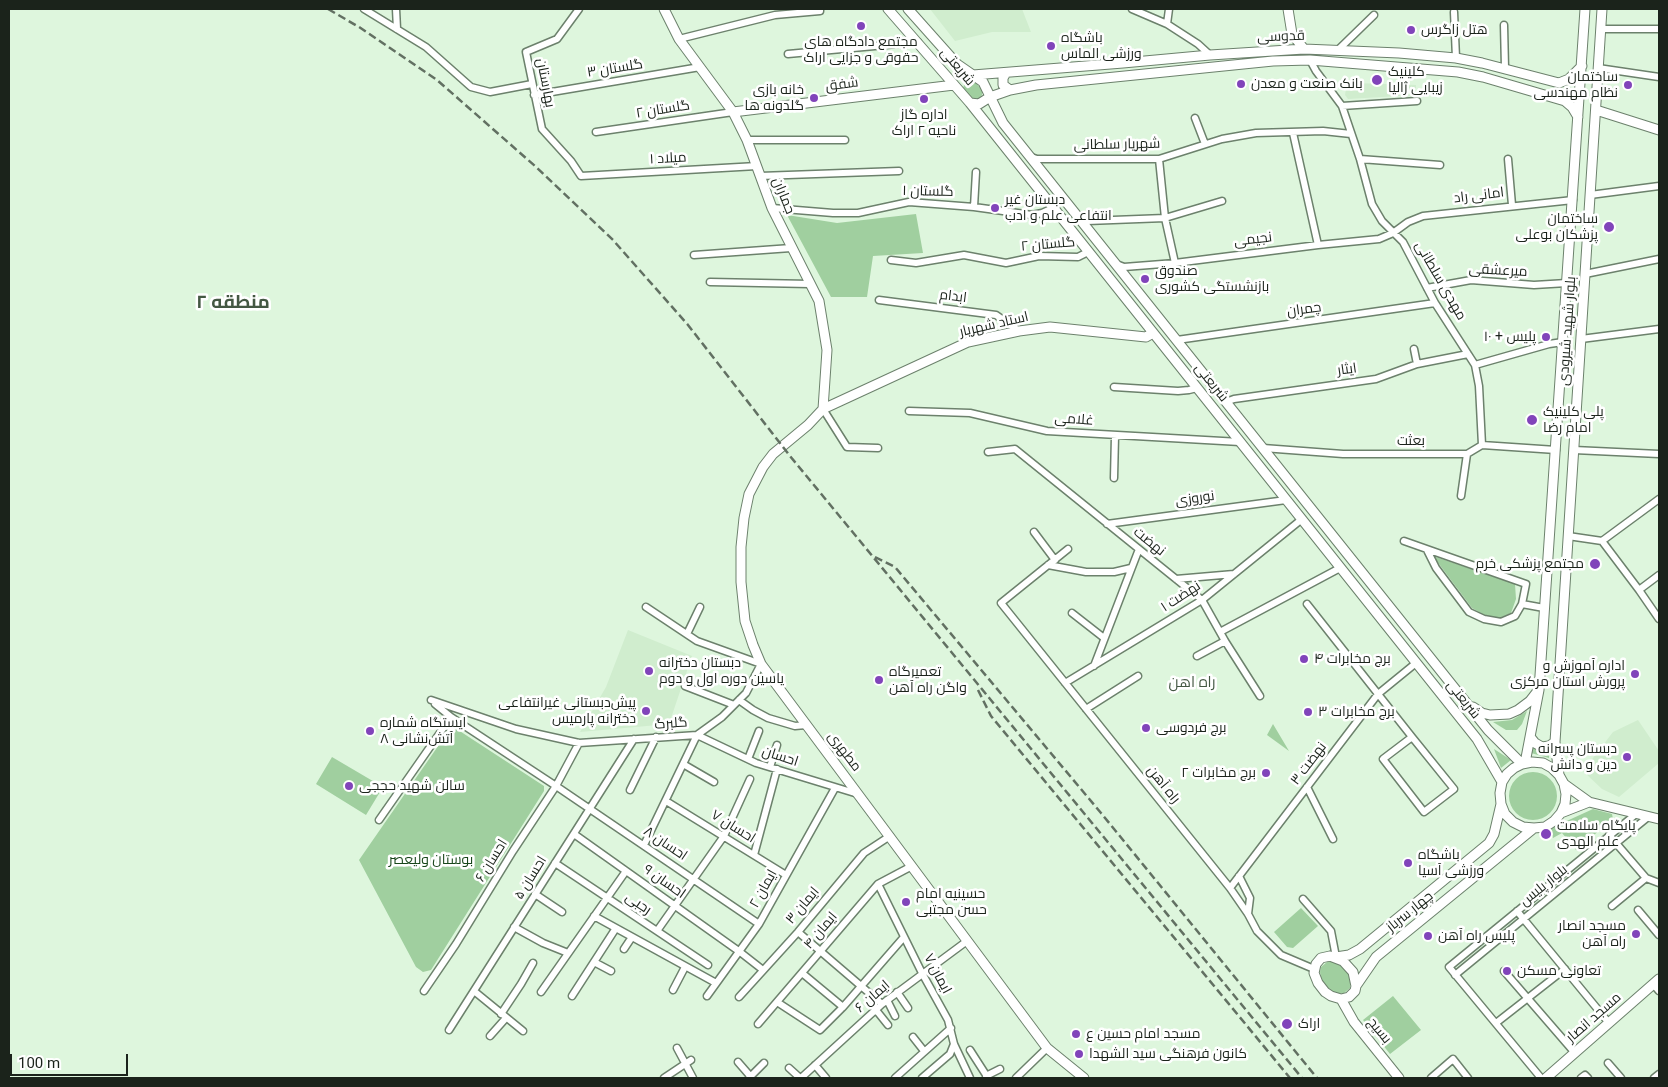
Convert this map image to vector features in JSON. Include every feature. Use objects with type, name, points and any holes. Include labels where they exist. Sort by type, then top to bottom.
[{"type":"main road","name":"جماران","points":[[664,9],[679,39],[733,112],[747,140],[772,208],[820,301],[827,350],[823,410]]},
{"type":"main road","name":"شریعتی","points":[[888,9],[970,103],[1416,662],[1476,739],[1502,782]]},
{"type":"main road","name":"شریعتی","points":[[908,9],[957,64],[983,82],[1003,123],[1030,157],[1488,730],[1524,763]]},
{"type":"main road","points":[[1288,9],[1292,34],[1304,49]]},
{"type":"main road","name":"بلوار شهید شیرودی","points":[[1524,763],[1531,738],[1538,690],[1585,9]]},
{"type":"main road","name":"بلوار شهید شیرودی","points":[[1559,775],[1555,742],[1602,9]]},
{"type":"main road","points":[[1284,49],[1292,34]]},
{"type":"main road","name":"قدوسی","points":[[973,75],[1284,49],[1304,49],[1456,58],[1505,68],[1559,83]]},
{"type":"main road","name":"قدوسی","points":[[970,103],[979,104],[990,97],[1010,90],[1036,85],[1273,61],[1310,60],[1458,72],[1498,80],[1566,102],[1578,117]]},
{"type":"main road","points":[[1552,96],[1558,96],[1563,91],[1562,85],[1559,83],[1572,77],[1582,65]]},
{"type":"main road","points":[[1006,73],[1003,81],[1010,90]]},
{"type":"main road","name":"شفق","points":[[733,112],[954,85]]},
{"type":"main road","points":[[1596,110],[1659,130]]},
{"type":"main road","points":[[991,130],[994,121],[999,120],[1003,123]]},
{"type":"main road","name":"استاد شهریار","points":[[823,410],[968,342],[1019,331],[1050,327],[1146,337],[1153,333]]},
{"type":"main road","name":"مطهری","points":[[823,410],[773,454],[763,467],[749,494],[741,547],[741,582],[745,621],[753,645],[762,664],[806,725],[1047,1048],[1084,1078]]},
{"type":"main road","points":[[1468,704],[1482,713],[1498,716],[1509,714],[1530,701],[1538,690]]},
{"type":"main road","points":[[1476,739],[1486,740],[1489,737],[1488,730]]},
{"type":"main road","points":[[1531,738],[1542,747],[1549,746],[1555,742]]},
{"type":"main road","points":[[1532,762],[1552,768],[1559,775],[1564,784],[1565,804],[1561,813],[1554,821],[1545,826],[1523,827],[1513,822],[1505,814],[1501,804],[1502,782],[1514,768],[1524,763],[1532,762]]},
{"type":"main road","points":[[1564,784],[1589,802],[1659,820]]},
{"type":"main road","points":[[1561,813],[1589,802]]},
{"type":"main road","name":"چهار سرباز","points":[[1336,957],[1349,955],[1360,949],[1489,843],[1494,834],[1501,804]]},
{"type":"main road","name":"چهار سرباز","points":[[1356,986],[1376,958],[1534,828]]},
{"type":"main road","points":[[1336,957],[1353,972],[1356,986],[1352,996],[1341,999],[1331,996],[1322,989],[1316,980],[1314,970],[1317,961],[1321,958],[1336,957]]},
{"type":"main road","name":"مسجد انصار","points":[[1546,1078],[1609,1023],[1657,985]]},
{"type":"main road","name":"بسیج","points":[[1341,999],[1354,1022],[1399,1078]]},
{"type":"street","points":[[364,9],[426,47],[471,86],[490,92],[532,84]]},
{"type":"street","points":[[396,9],[397,29]]},
{"type":"street","name":"بهارستان","points":[[580,9],[556,39],[526,52],[542,129],[571,161],[581,176]]},
{"type":"street","points":[[679,39],[775,14],[820,11],[820,9]]},
{"type":"street","points":[[1132,9],[1167,24],[1198,44],[1210,55]]},
{"type":"street","points":[[1167,24],[1169,9]]},
{"type":"street","points":[[1454,12],[1456,58]]},
{"type":"street","points":[[1338,50],[1374,15]]},
{"type":"street","points":[[1504,25],[1505,68]]},
{"type":"street","points":[[1601,29],[1659,29]]},
{"type":"street","points":[[788,54],[918,42]]},
{"type":"street","name":"مهدی سلطانی","points":[[1310,60],[1342,106],[1360,159],[1372,204],[1382,222],[1403,242],[1435,303],[1475,365],[1479,386],[1482,445]]},
{"type":"street","name":"گلستان ۳","points":[[534,95],[700,67]]},
{"type":"street","points":[[1598,68],[1659,77]]},
{"type":"street","points":[[1342,106],[1417,101]]},
{"type":"street","name":"گلستان ۲","points":[[596,132],[733,112]]},
{"type":"street","points":[[1195,118],[1206,144]]},
{"type":"street","name":"شهریار سلطانی","points":[[1030,157],[1037,159],[1159,159],[1222,139],[1256,134],[1323,131],[1352,134]]},
{"type":"street","points":[[1293,133],[1318,245]]},
{"type":"street","points":[[747,140],[845,140]]},
{"type":"street","points":[[1159,159],[1166,218],[1176,263]]},
{"type":"street","points":[[1360,159],[1440,166]]},
{"type":"street","points":[[1508,159],[1512,205]]},
{"type":"street","name":"میلاد ۱","points":[[581,176],[757,166]]},
{"type":"street","points":[[760,176],[898,171]]},
{"type":"street","points":[[974,207],[976,172]]},
{"type":"street","points":[[1590,195],[1659,186]]},
{"type":"street","name":"امانی راد","points":[[1392,233],[1408,222],[1423,216],[1573,200]]},
{"type":"street","points":[[1080,218],[1087,221],[1166,218],[1222,201]]},
{"type":"street","name":"گلستان ۱","points":[[772,208],[833,214],[858,213],[909,202],[974,207],[1032,215],[1053,208]]},
{"type":"street","name":"نجیمی","points":[[1116,264],[1124,267],[1176,263],[1379,239],[1392,233]]},
{"type":"street","points":[[694,255],[791,248]]},
{"type":"street","name":"گلستان ۲","points":[[891,260],[916,263],[964,255],[1006,263],[1039,256],[1078,257],[1088,252]]},
{"type":"street","points":[[1585,274],[1659,259]]},
{"type":"street","name":"میرعشقی","points":[[1428,288],[1471,280],[1534,285],[1567,283]]},
{"type":"street","points":[[710,282],[810,284]]},
{"type":"street","name":"ابدام","points":[[879,300],[996,315],[1019,331]]},
{"type":"street","name":"چمران","points":[[1177,340],[1435,303]]},
{"type":"street","points":[[1581,339],[1659,329]]},
{"type":"street","points":[[1475,365],[1549,344],[1563,342]]},
{"type":"street","points":[[1414,349],[1417,364]]},
{"type":"street","name":"ایثار","points":[[1226,402],[1234,398],[1376,379],[1417,364],[1468,354]]},
{"type":"street","points":[[1114,387],[1178,391],[1197,388]]},
{"type":"street","points":[[823,410],[847,448],[878,448]]},
{"type":"street","name":"غلامی","points":[[909,411],[970,413],[1047,431],[1240,442]]},
{"type":"street","points":[[1114,478],[1115,436]]},
{"type":"street","points":[[1461,496],[1467,454],[1482,445],[1556,450]]},
{"type":"street","name":"بعثت","points":[[1263,448],[1343,454],[1467,454]]},
{"type":"street","name":"نهضت","points":[[988,452],[1014,449],[1202,600],[1225,641],[1260,696]]},
{"type":"street","points":[[1574,450],[1659,454]]},
{"type":"street","points":[[1602,541],[1659,499]]},
{"type":"street","name":"نوروزی","points":[[1107,524],[1286,500]]},
{"type":"street","name":"نهضت ۱","points":[[1065,683],[1202,600],[1302,520]]},
{"type":"street","points":[[1034,532],[1055,560]]},
{"type":"street","points":[[1568,536],[1602,541],[1659,619]]},
{"type":"street","points":[[1404,541],[1526,584],[1522,604],[1514,616],[1501,622],[1484,619],[1469,612],[1436,568],[1427,550]]},
{"type":"street","points":[[1048,566],[1068,549]]},
{"type":"street","points":[[1094,666],[1139,549]]},
{"type":"street","points":[[1048,566],[1086,572],[1114,572],[1131,568]]},
{"type":"street","name":"راه آهن","points":[[1048,566],[1001,603],[1230,888],[1257,931],[1281,955],[1314,970]]},
{"type":"street","points":[[1220,632],[1340,568]]},
{"type":"street","points":[[1176,579],[1236,574]]},
{"type":"street","points":[[1639,590],[1659,575]]},
{"type":"street","points":[[1307,604],[1454,789],[1424,812],[1383,759],[1412,737]]},
{"type":"street","points":[[1522,604],[1544,608]]},
{"type":"street","points":[[646,607],[697,641],[762,664]]},
{"type":"street","points":[[687,634],[700,607]]},
{"type":"street","points":[[1072,613],[1104,638]]},
{"type":"street","points":[[1197,656],[1225,641]]},
{"type":"street","name":"نهضت ۳","points":[[1230,888],[1378,694],[1416,662]]},
{"type":"street","name":"گلبرگ","points":[[431,700],[516,729],[579,743],[697,735],[722,717],[746,693],[762,664]]},
{"type":"street","points":[[1086,709],[1138,676]]},
{"type":"street","points":[[685,686],[736,703],[768,718],[795,726],[806,725]]},
{"type":"street","name":"احسان ۸","points":[[431,700],[451,717],[590,808],[759,924]]},
{"type":"street","points":[[379,820],[451,717]]},
{"type":"street","points":[[748,759],[759,731]]},
{"type":"street","points":[[644,845],[697,735]]},
{"type":"street","name":"احسان","points":[[697,735],[748,759],[859,795]]},
{"type":"street","points":[[630,790],[656,737]]},
{"type":"street","name":"احسان ۵","points":[[449,1030],[634,739]]},
{"type":"street","name":"احسان ۶","points":[[424,991],[556,786],[579,743]]},
{"type":"street","points":[[754,855],[774,768],[777,745]]},
{"type":"street","points":[[683,764],[714,782]]},
{"type":"street","points":[[658,931],[724,836],[750,779]]},
{"type":"street","points":[[1307,787],[1334,839]]},
{"type":"street","name":"ایمان ۲","points":[[707,996],[759,924],[835,788]]},
{"type":"street","name":"احسان ۷","points":[[666,801],[786,875]]},
{"type":"street","name":"بلوار پلیس","points":[[1636,814],[1449,967],[1455,975],[1648,817]]},
{"type":"street","name":"احسان ۹","points":[[574,834],[763,970]]},
{"type":"street","points":[[1609,835],[1646,878],[1659,883]]},
{"type":"street","name":"ایمان ۳","points":[[739,997],[798,932],[864,853],[890,836]]},
{"type":"street","name":"رجبی","points":[[555,863],[708,965]]},
{"type":"street","name":"ایمان ۴","points":[[758,1024],[878,884],[912,866]]},
{"type":"street","points":[[541,992],[626,871]]},
{"type":"street","points":[[1239,876],[1250,898],[1248,914]]},
{"type":"street","points":[[1612,906],[1646,878]]},
{"type":"street","name":"ایمان ۷","points":[[878,884],[951,1028],[954,1044],[970,1078]]},
{"type":"street","points":[[535,894],[562,912]]},
{"type":"street","points":[[1303,899],[1331,931],[1336,957]]},
{"type":"street","points":[[1638,910],[1659,935]]},
{"type":"street","points":[[1517,911],[1609,1023]]},
{"type":"street","points":[[594,916],[716,984]]},
{"type":"street","points":[[514,927],[543,943],[568,953]]},
{"type":"street","points":[[572,996],[616,928]]},
{"type":"street","points":[[798,932],[861,987],[884,1002],[895,1016]]},
{"type":"street","points":[[777,1002],[820,1030],[843,1007],[904,937]]},
{"type":"street","points":[[624,949],[632,938]]},
{"type":"street","name":"ایمان ۶","points":[[800,1078],[884,1002],[967,941]]},
{"type":"street","points":[[594,962],[611,971]]},
{"type":"street","points":[[490,1036],[534,963]]},
{"type":"street","points":[[673,990],[685,966]]},
{"type":"street","points":[[1496,1024],[1564,968]]},
{"type":"street","points":[[1504,971],[1575,1053]]},
{"type":"street","points":[[802,973],[843,1007]]},
{"type":"street","points":[[1455,975],[1541,1078]]},
{"type":"street","points":[[474,991],[523,1031]]},
{"type":"street","points":[[897,992],[908,1008]]},
{"type":"street","points":[[876,1010],[888,1025]]},
{"type":"street","points":[[895,1078],[951,1028]]},
{"type":"street","points":[[913,1036],[924,1051]]},
{"type":"street","points":[[922,1078],[950,1054],[954,1044]]},
{"type":"street","points":[[678,1048],[688,1062],[693,1078]]},
{"type":"street","points":[[1016,1078],[1047,1048]]},
{"type":"street","points":[[970,1050],[987,1077],[1000,1069]]},
{"type":"street","points":[[1431,1078],[1453,1060],[1468,1078]]},
{"type":"street","points":[[664,1078],[688,1062]]},
{"type":"street","points":[[738,1062],[750,1078],[764,1063]]},
{"type":"street","points":[[1608,1063],[1621,1078]]},
{"type":"street","points":[[816,1065],[826,1078]]},
{"type":"street","points":[[789,1068],[800,1078]]},
{"type":"street","points":[[1654,1078],[1659,1074]]},
{"type":"shaded area","points":[[930,9],[1022,9],[1031,32],[992,32],[955,41]]},
{"type":"shaded area","points":[[1353,83],[1416,85],[1416,95],[1348,99],[1345,95],[1346,89]]},
{"type":"shaded area","name":"دبستان دخترانه یاسین دوره اول و دوم","points":[[628,630],[692,656],[669,724],[580,732],[606,687]]},
{"type":"shaded area","name":"دبستان پسرانه دین و دانش","points":[[1638,720],[1659,751],[1659,763],[1619,797],[1602,789],[1583,771],[1613,732]]},
{"type":"green space","points":[[970,80],[975,82],[982,90],[982,95],[979,99],[971,98],[963,88],[965,82]]},
{"type":"green space","points":[[916,214],[923,253],[873,256],[867,297],[831,297],[787,215],[837,223]]},
{"type":"green space","points":[[1433,556],[1515,584],[1516,599],[1511,613],[1500,618],[1486,616],[1472,608]]},
{"type":"green space","points":[[1527,711],[1522,724],[1517,730],[1506,730],[1493,722],[1512,720]]},
{"type":"green space","points":[[1273,724],[1289,751],[1267,735]]},
{"type":"green space","name":"بوستان ولیعصر","points":[[452,726],[544,786],[544,791],[431,970],[423,972],[416,967],[359,860]]},
{"type":"green space","points":[[1533,746],[1541,751],[1549,750],[1549,758],[1531,753]]},
{"type":"green space","points":[[1494,749],[1511,760],[1501,768]]},
{"type":"green space","name":"سالن شهید حججی","points":[[332,757],[383,787],[366,815],[316,784]]},
{"type":"green space","points":[[1533,772],[1542,774],[1550,779],[1555,787],[1557,796],[1555,805],[1550,813],[1542,818],[1533,820],[1524,818],[1516,813],[1511,805],[1509,796],[1511,787],[1516,779],[1524,774]]},
{"type":"green space","points":[[1593,809],[1612,814],[1613,819],[1576,850],[1562,833],[1553,838],[1549,829]]},
{"type":"green space","points":[[1301,908],[1318,926],[1293,948],[1287,947],[1274,932]]},
{"type":"green space","points":[[1331,961],[1341,965],[1348,973],[1350,988],[1344,993],[1334,993],[1322,982],[1321,967]]},
{"type":"green space","points":[[1393,996],[1421,1030],[1390,1054],[1363,1020]]},
{"type":"railway","points":[[328,9],[359,27],[437,80],[535,166],[613,240],[688,325],[790,456],[1302,1078]]},
{"type":"railway","points":[[875,557],[895,567],[1101,813],[1317,1078]]},
{"type":"railway","points":[[978,690],[991,716],[1290,1078]]},
{"type":"place","name":"مجتمع دادگاه های حقوقی و جزایی اراک","points":[[861,26]]},
{"type":"place","name":"هتل زاگرس","points":[[1411,30]]},
{"type":"place","name":"باشگاه ورزشی الماس","points":[[1051,46]]},
{"type":"place","name":"کلینیک زیبایی ژالیا","points":[[1377,80]]},
{"type":"place","name":"بانک صنعت و معدن","points":[[1241,84]]},
{"type":"place","name":"ساختمان نظام مهندسی","points":[[1628,85]]},
{"type":"place","name":"خانه بازی گلدونه ها","points":[[814,98]]},
{"type":"place","name":"اداره گاز ناحیه ۲ اراک","points":[[924,99]]},
{"type":"place","name":"دبستان غیر انتفاعی علم و ادب","points":[[995,208]]},
{"type":"place","name":"ساختمان پزشکان بوعلی","points":[[1609,227]]},
{"type":"place","name":"صندوق بازنشستگی کشوری","points":[[1145,279]]},
{"type":"place","name":"پلیس + ۱۰","points":[[1546,337]]},
{"type":"place","name":"پلی کلینیک امام رضا","points":[[1532,420]]},
{"type":"place","name":"مجتمع پزشکی خرم","points":[[1595,564]]},
{"type":"place","name":"برج مخابرات ۴","points":[[1304,659]]},
{"type":"place","name":"دبستان دخترانه یاسین دوره اول و دوم","points":[[649,671]]},
{"type":"place","name":"اداره آموزش و پرورش استان مرکزی","points":[[1635,674]]},
{"type":"place","name":"تعمیرگاه واگن راه آهن","points":[[879,680]]},
{"type":"place","name":"پیش‌دبستانی غیرانتفاعی دخترانه پارمیس","points":[[646,711]]},
{"type":"place","name":"برج مخابرات ۳","points":[[1308,712]]},
{"type":"place","name":"برج فردوسی","points":[[1146,728]]},
{"type":"place","name":"ایستگاه شماره ۸ آتش‌نشانی","points":[[370,731]]},
{"type":"place","name":"دبستان پسرانه دین و دانش","points":[[1627,757]]},
{"type":"place","name":"برج مخابرات ۲","points":[[1266,773]]},
{"type":"place","name":"سالن شهید حججی","points":[[349,786]]},
{"type":"place","name":"پایگاه سلامت علم الهدی","points":[[1546,834]]},
{"type":"place","name":"باشگاه ورزشی آسیا","points":[[1408,863]]},
{"type":"place","name":"حسینیه امام حسن مجتبی","points":[[906,902]]},
{"type":"place","name":"مسجد انصار راه آهن","points":[[1636,934]]},
{"type":"place","name":"پلیس راه آهن","points":[[1428,936]]},
{"type":"place","name":"تعاونی مسکن","points":[[1507,971]]},
{"type":"place","name":"اراک","points":[[1287,1024]]},
{"type":"place","name":"مسجد امام حسین ع","points":[[1076,1034]]},
{"type":"place","name":"کانون فرهنگی سید الشهدا","points":[[1079,1054]]},
{"type":"district","name":"منطقه ۲","points":[[233,303]]},
{"type":"district","name":"راه اهن","points":[[1192,683]]}]
